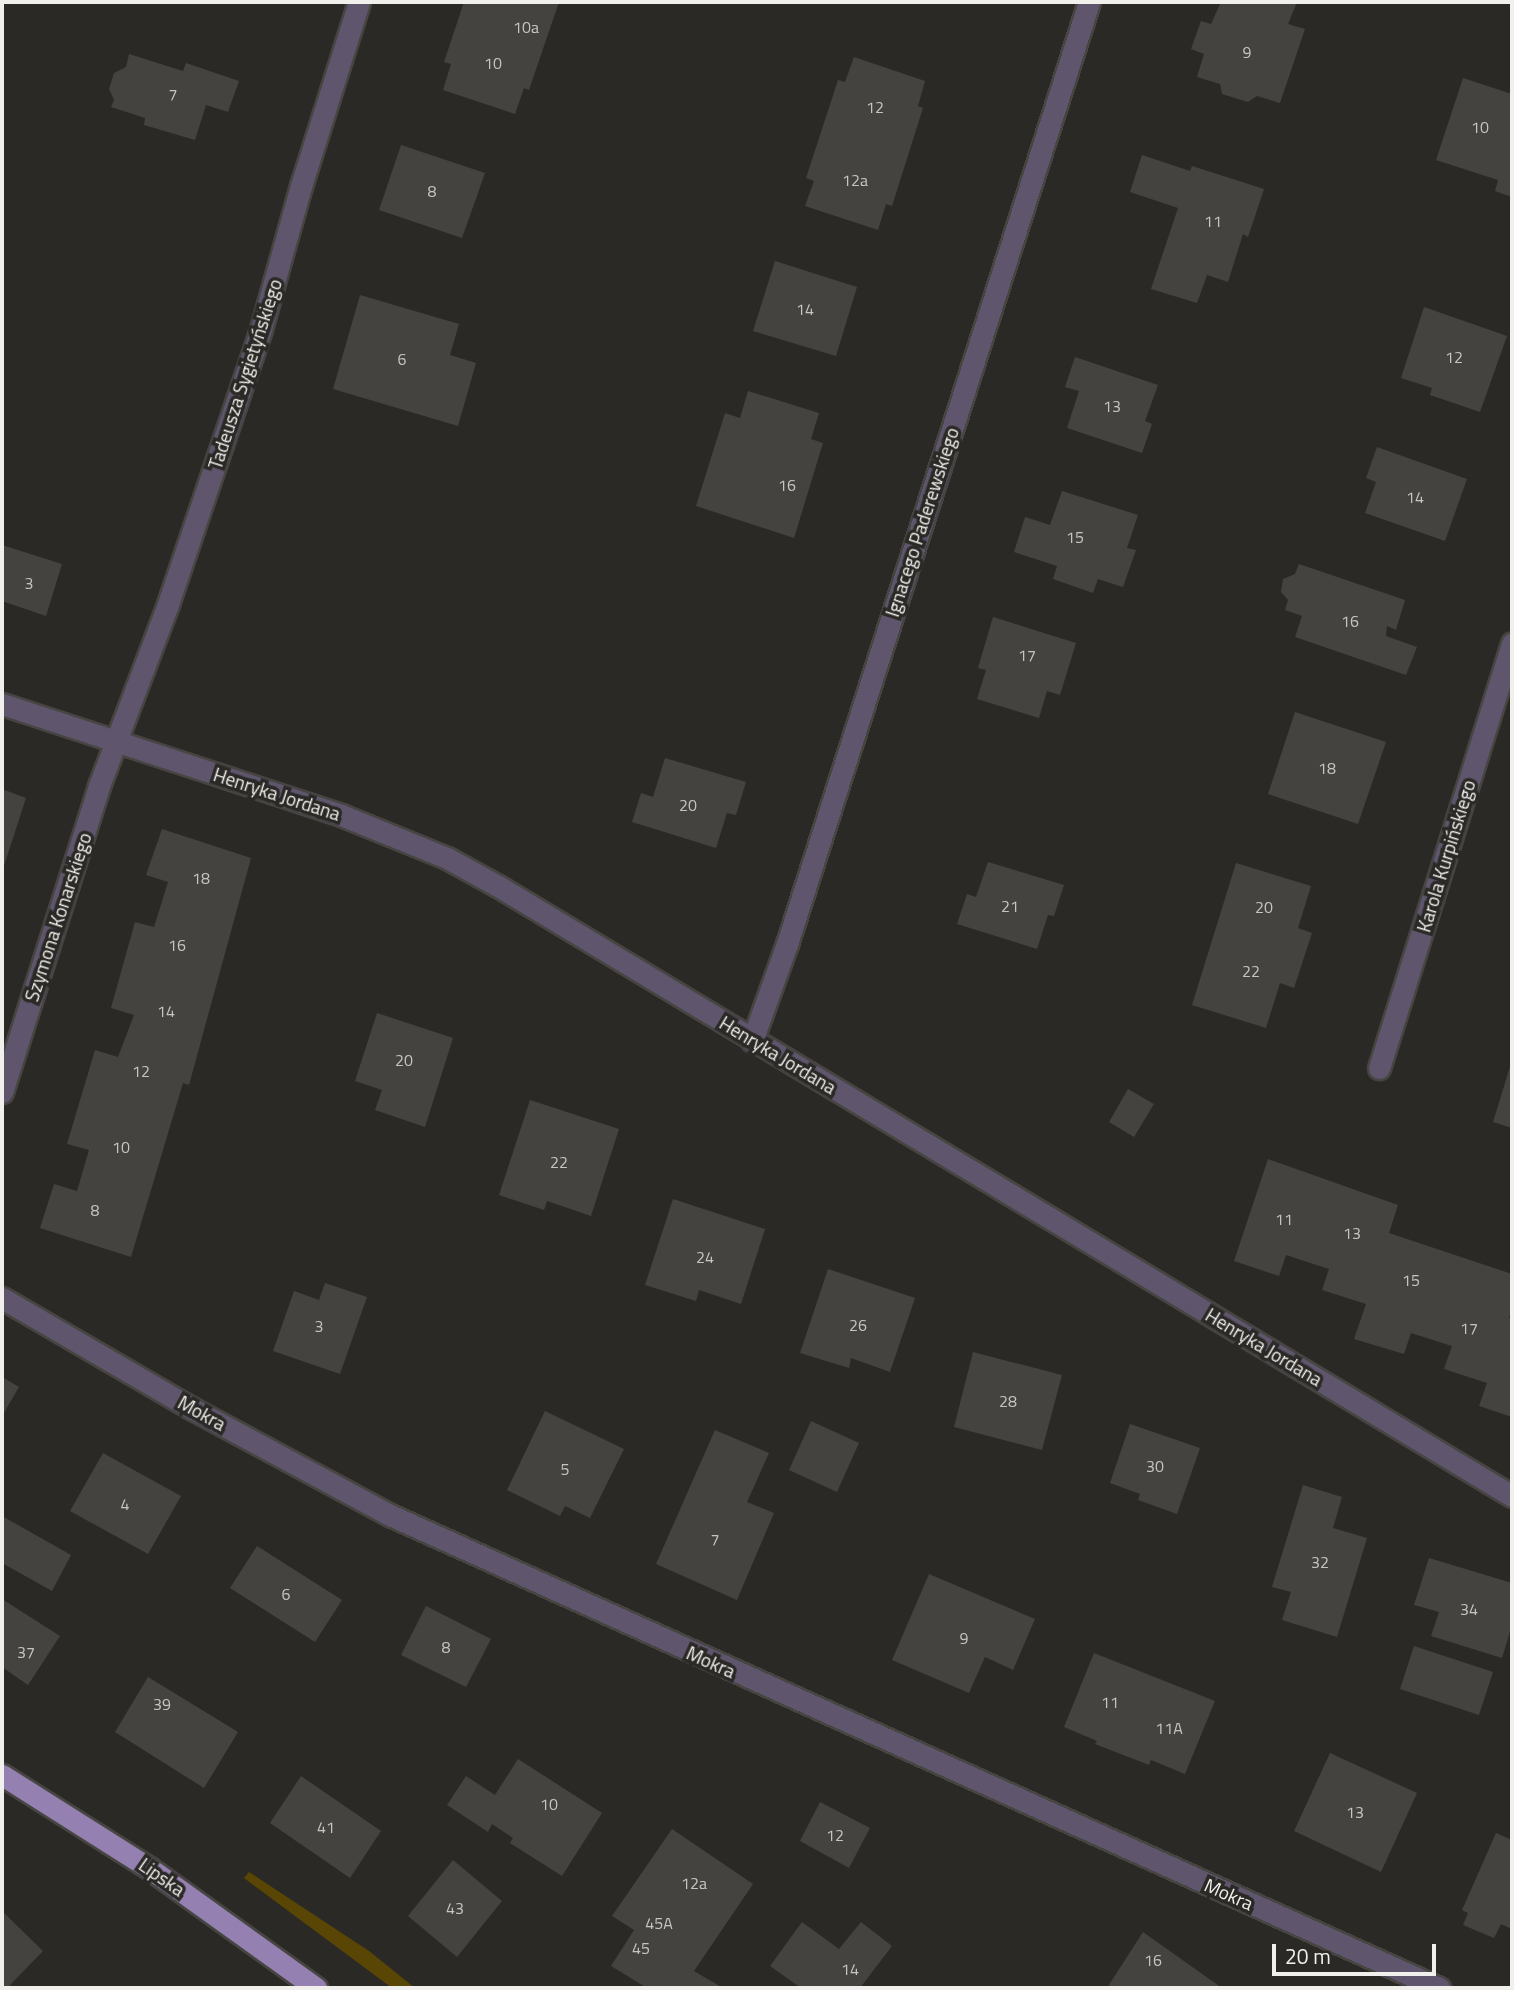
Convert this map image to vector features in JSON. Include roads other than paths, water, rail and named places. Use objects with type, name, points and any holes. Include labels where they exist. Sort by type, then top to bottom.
[{"type":"main road","name":"Lipska","points":[[2,1775],[139,1862],[316,1988]]},
{"type":"street","name":"Tadeusza Sygietyńskiego","points":[[116,742],[168,604],[261,329],[301,186],[359,2]]},
{"type":"street","name":"Ignacego Paderewskiego","points":[[752,1041],[787,944],[1089,2]]},
{"type":"street","name":"Karola Kurpińskiego","points":[[1379,1068],[1512,643]]},
{"type":"street","name":"Henryka Jordana","points":[[2,704],[341,815],[447,859],[498,886],[1512,1496]]},
{"type":"street","name":"Szymona Konarskiego","points":[[2,1093],[116,742]]},
{"type":"street","name":"Mokra","points":[[2,1298],[182,1402],[390,1515],[1440,1988]]}]
